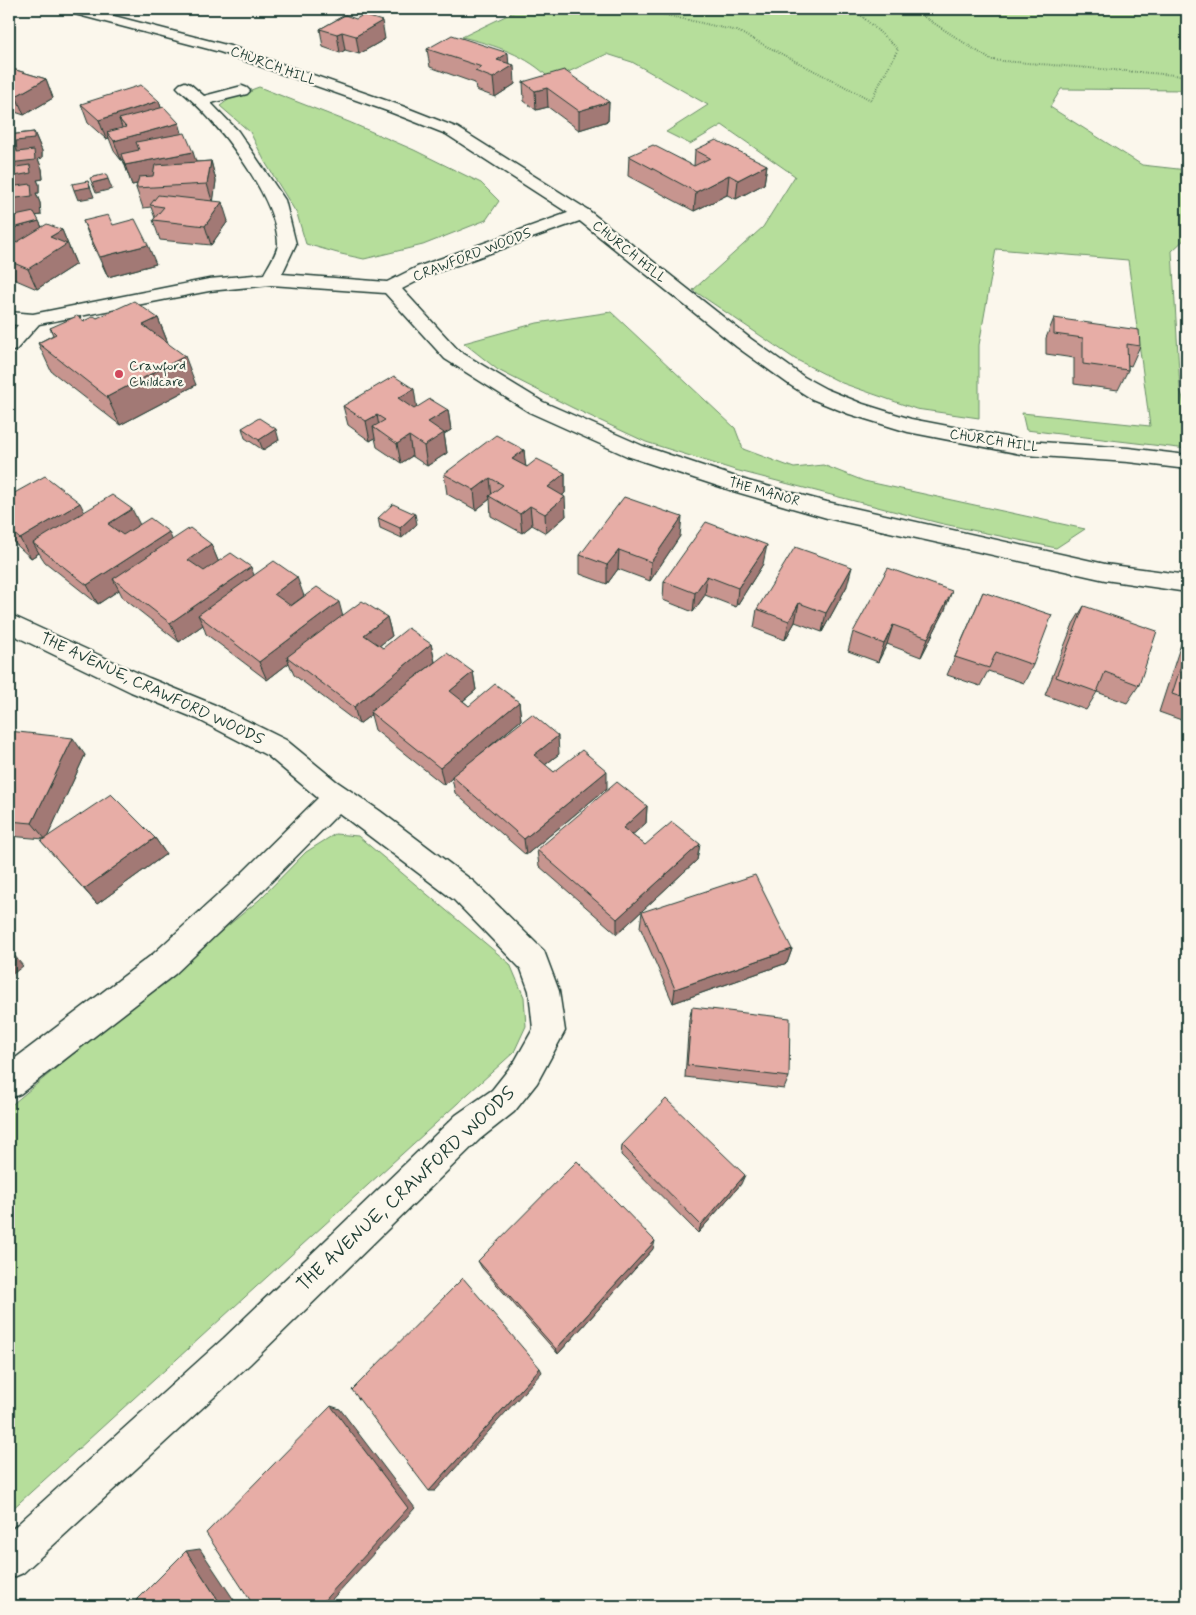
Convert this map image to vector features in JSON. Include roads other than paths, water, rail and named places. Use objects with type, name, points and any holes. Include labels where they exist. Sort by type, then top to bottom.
[{"type":"street","name":"CHURCH HILL","points":[[72,9],[225,48],[452,131],[582,214],[744,343],[797,381],[828,398],[908,425],[1026,448],[1119,454],[1187,462]]},
{"type":"street","points":[[185,87],[232,134],[276,200],[287,244],[271,279]]},
{"type":"street","points":[[201,101],[242,91]]},
{"type":"street","name":"CRAWFORD WOODS","points":[[390,288],[423,271],[582,214]]},
{"type":"street","points":[[9,318],[33,320],[201,286],[271,279],[390,288]]},
{"type":"street","name":"THE MANOR","points":[[390,288],[452,355],[536,407],[635,451],[741,486],[827,510],[1105,572],[1187,584]]},
{"type":"street","points":[[9,346],[33,320]]},
{"type":"street","name":"THE AVENUE, CRAWFORD WOODS","points":[[9,624],[29,631],[126,678],[206,712],[250,733],[282,752],[464,892],[501,927],[533,961],[544,991],[549,1031],[526,1072],[502,1101],[468,1127],[237,1351],[9,1559]]},
{"type":"street","points":[[9,1083],[164,964],[250,884],[338,796]]},
{"type":"place","name":"Crawford Childcare","points":[[119,374]]}]
